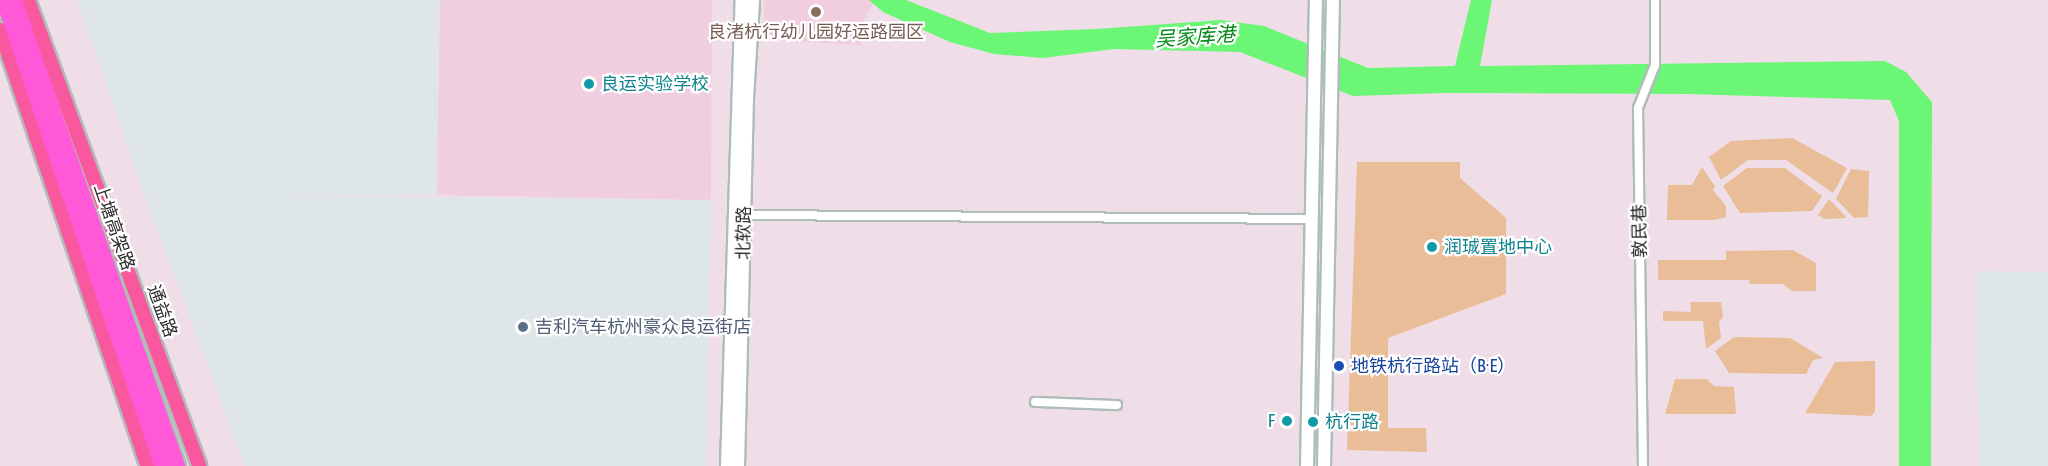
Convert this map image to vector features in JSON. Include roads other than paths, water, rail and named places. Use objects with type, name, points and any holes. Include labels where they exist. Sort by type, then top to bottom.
[{"type":"highway","name":"上塘高架路","points":[[3,0],[162,466]]},
{"type":"highway","name":"上塘高架路","points":[[14,0],[177,466]]},
{"type":"main road","name":"通益路","points":[[28,0],[199,466]]},
{"type":"main road","name":"北软路","points":[[727,466],[742,0]]},
{"type":"main road","name":"北软路","points":[[738,466],[747,99],[753,0]]},
{"type":"main road","points":[[1307,466],[1316,0]]},
{"type":"main road","points":[[1324,466],[1334,0]]},
{"type":"main road","points":[[0,30],[148,466]]},
{"type":"street","name":"敦民巷","points":[[1643,466],[1638,108],[1655,64],[1654,0]]},
{"type":"street","points":[[745,215],[1311,219]]},
{"type":"street","points":[[1035,402],[1117,405]]},
{"type":"water","name":"吴家库港","points":[[869,0],[906,0],[990,33],[1097,29],[1221,20],[1264,26],[1368,68],[1455,66],[1471,0],[1492,0],[1480,66],[1885,61],[1906,72],[1932,102],[1931,466],[1899,466],[1899,121],[1890,100],[1686,94],[1444,93],[1353,96],[1240,52],[1114,49],[1043,58],[994,54],[950,42],[883,12]]},
{"type":"place","name":"良渚杭行幼儿园好运路园区","points":[[816,12]]},
{"type":"place","name":"良运实验学校","points":[[589,84]]},
{"type":"place","name":"润珹置地中心","points":[[1432,247]]},
{"type":"place","name":"吉利汽车杭州豪众良运街店","points":[[523,327]]},
{"type":"place","name":"地铁杭行路站（B·E）","points":[[1339,366]]},
{"type":"place","name":"F","points":[[1287,421]]},
{"type":"place","name":"杭行路","points":[[1313,422]]}]
